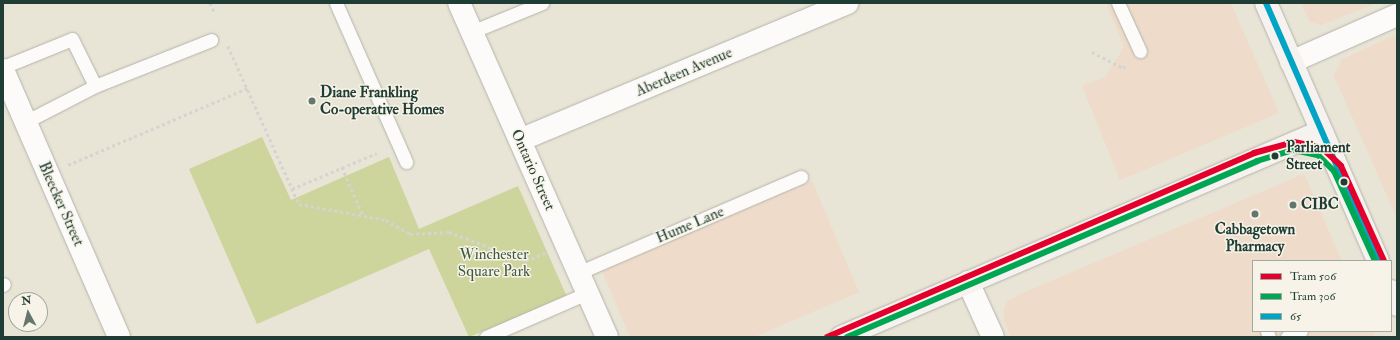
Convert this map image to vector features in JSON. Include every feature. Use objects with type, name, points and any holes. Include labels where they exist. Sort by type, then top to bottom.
[{"type":"main road","points":[[1266,3],[1378,260]]},
{"type":"main road","points":[[841,337],[1322,131]]},
{"type":"street","name":"Ontario Street","points":[[459,3],[607,337]]},
{"type":"street","name":"Aberdeen Avenue","points":[[520,140],[848,3]]},
{"type":"street","points":[[1291,62],[1397,15]]},
{"type":"street","name":"Bleecker Street","points":[[3,70],[119,337]]},
{"type":"street","points":[[968,282],[993,337]]},
{"type":"lane","points":[[336,3],[406,162]]},
{"type":"lane","points":[[471,32],[542,3]]},
{"type":"lane","points":[[1118,3],[1140,51]]},
{"type":"lane","points":[[3,67],[72,39],[95,86]]},
{"type":"lane","points":[[25,122],[95,86],[211,40]]},
{"type":"lane","name":"Hume Lane","points":[[578,273],[801,178]]},
{"type":"lane","points":[[486,337],[587,293]]},
{"type":"lane","points":[[1287,337],[1298,332]]},
{"type":"path","points":[[210,3],[215,13]]},
{"type":"path","points":[[227,43],[299,204],[386,220],[410,234],[450,232],[526,261],[548,252]]},
{"type":"path","points":[[1092,52],[1123,68],[1140,51]]},
{"type":"path","points":[[47,174],[248,88]]},
{"type":"path","points":[[292,188],[377,153]]},
{"type":"path","points":[[342,167],[363,215]]},
{"type":"shaded area","points":[[1106,3],[1231,3],[1279,113],[1120,180],[1082,86],[1105,77],[1124,47]]},
{"type":"shaded area","points":[[1301,3],[1377,3],[1321,25],[1310,22]]},
{"type":"shaded area","points":[[1397,34],[1397,218],[1334,76],[1341,60]]},
{"type":"shaded area","points":[[1304,174],[1342,260],[1252,260],[1252,332],[1372,332],[1375,337],[1011,337],[1004,321],[1004,309],[1007,302],[1018,295]]},
{"type":"shaded area","points":[[812,181],[859,292],[754,337],[630,337],[601,268]]},
{"type":"green space","name":"Winchester Square Park","points":[[262,137],[291,200],[389,157],[419,229],[518,186],[567,297],[469,337],[429,249],[257,324],[189,169]]},
{"type":"tram line","name":"506","points":[[827,337],[1254,153],[1294,142],[1322,148],[1341,166],[1384,260]]},
{"type":"tram line","name":"306","points":[[847,337],[1257,161],[1294,150],[1318,155],[1334,171],[1375,260]]},
{"type":"transit line","name":"65","points":[[1266,3],[1378,260]]},
{"type":"place","name":"Diane Frankling Co-operative Homes","points":[[312,101]]},
{"type":"place","name":"Parliament Street","points":[[1275,156]]},
{"type":"place","name":"CIBC","points":[[1293,205]]},
{"type":"place","name":"Cabbagetown Pharmacy","points":[[1255,214]]}]
